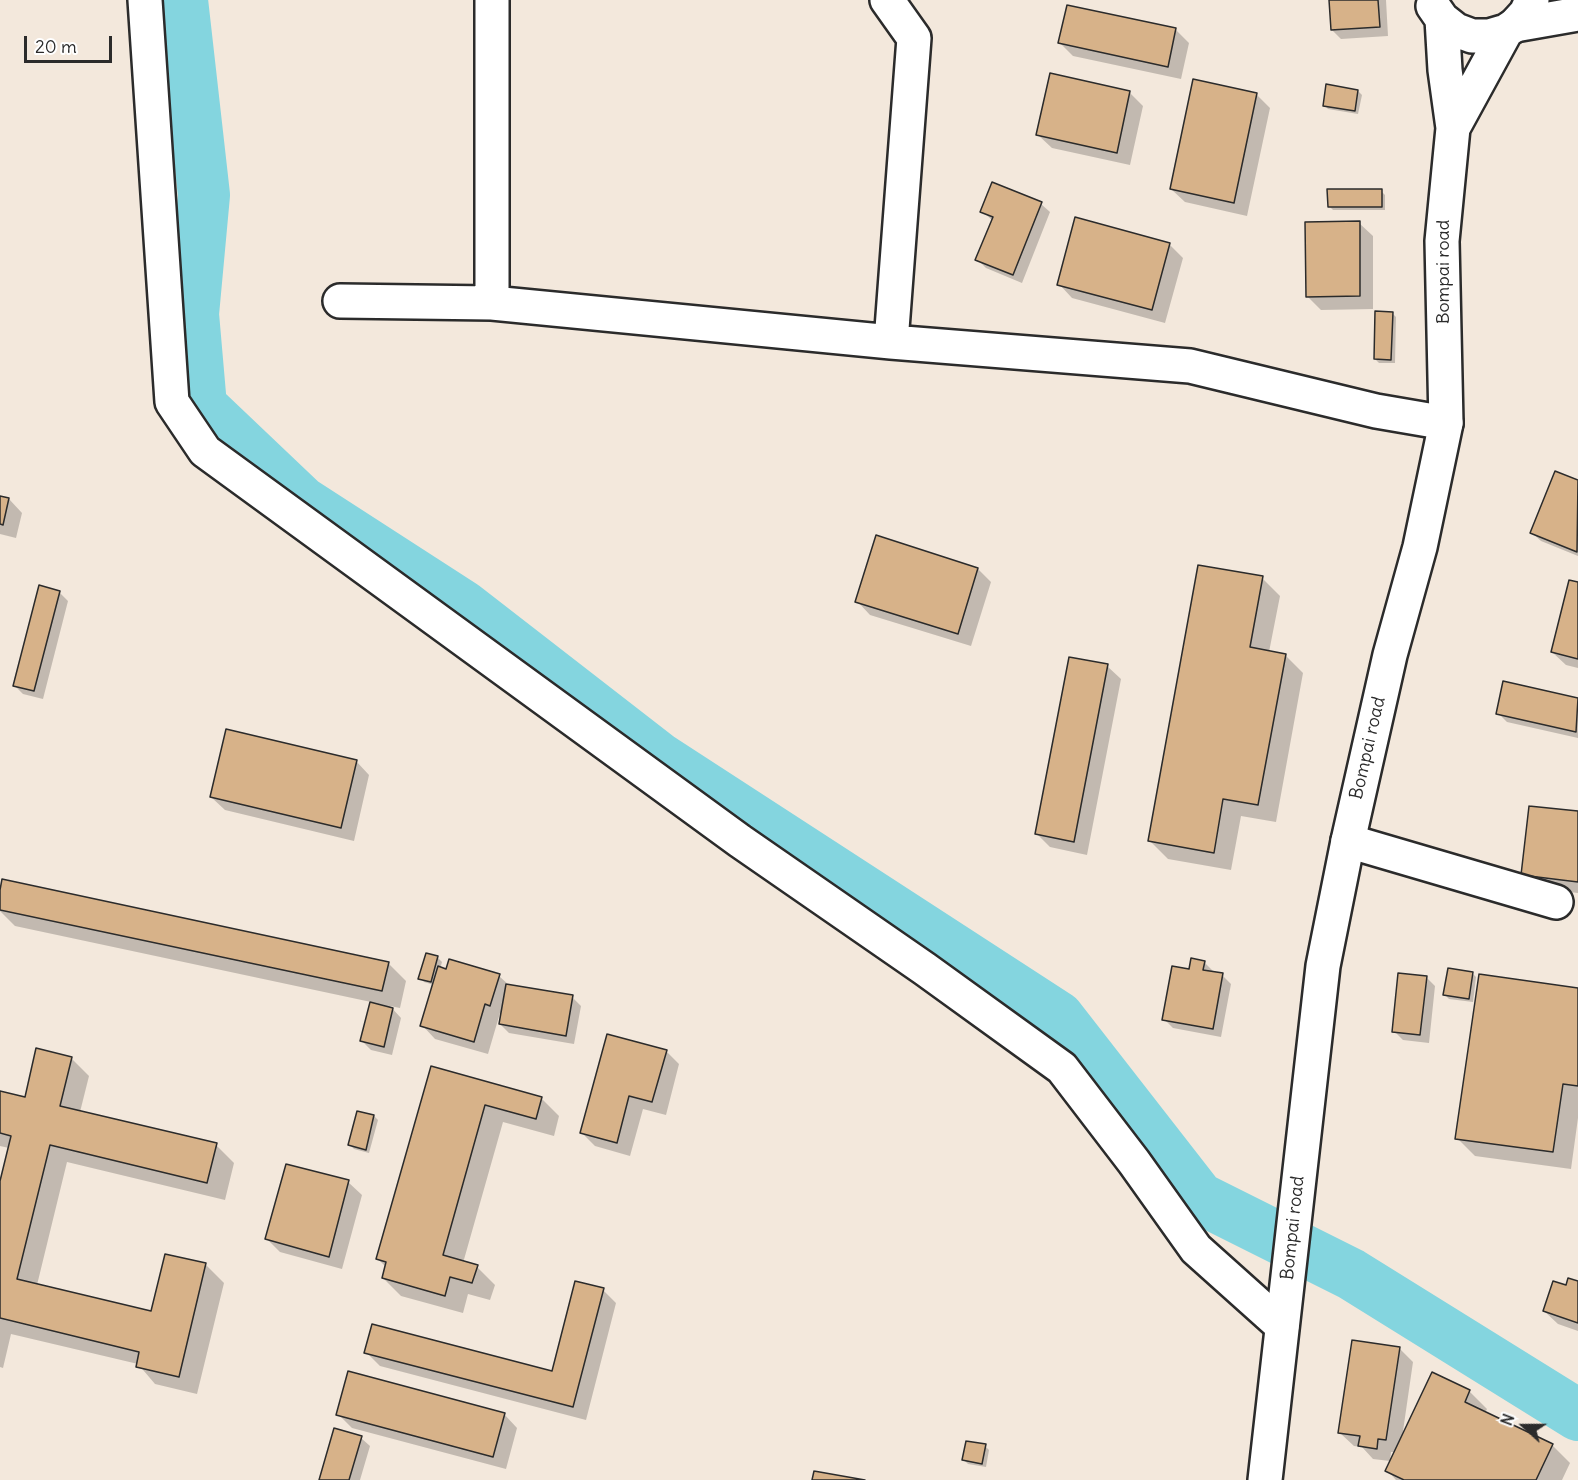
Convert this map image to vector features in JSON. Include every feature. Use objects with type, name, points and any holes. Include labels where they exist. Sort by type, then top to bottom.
[{"type":"street","points":[[145,0],[172,402],[205,451],[731,834],[1062,1068],[1134,1162],[1196,1249],[1282,1326]]},
{"type":"street","points":[[492,0],[492,303]]},
{"type":"street","points":[[887,0],[914,38],[891,342]]},
{"type":"street","points":[[1436,10],[1456,30],[1472,36],[1489,36],[1518,18],[1578,14]]},
{"type":"street","name":"Bompai road","points":[[1265,1480],[1323,966],[1348,841],[1390,655],[1420,547],[1446,423],[1442,241],[1453,128],[1436,10]]},
{"type":"street","points":[[1453,128],[1518,18]]},
{"type":"street","points":[[340,301],[492,303],[891,342],[1190,366],[1376,411],[1446,423]]},
{"type":"street","points":[[1348,841],[1556,902]]},
{"type":"building","points":[[1329,0],[1378,0],[1380,27],[1331,30]]},
{"type":"building","points":[[1067,5],[1176,28],[1168,67],[1058,43]]},
{"type":"building","points":[[1050,73],[1130,91],[1117,153],[1036,135]]},
{"type":"building","points":[[1193,79],[1257,93],[1234,203],[1170,189]]},
{"type":"building","points":[[1326,84],[1358,90],[1355,111],[1323,106]]},
{"type":"building","points":[[992,182],[1042,202],[1013,275],[975,260],[993,217],[980,212]]},
{"type":"building","points":[[1327,189],[1382,189],[1382,207],[1328,207]]},
{"type":"building","points":[[1075,217],[1170,243],[1152,310],[1057,285]]},
{"type":"building","points":[[1360,221],[1360,296],[1306,297],[1305,222]]},
{"type":"building","points":[[1375,311],[1393,312],[1391,360],[1374,359]]},
{"type":"building","points":[[1555,471],[1578,480],[1577,552],[1530,533]]},
{"type":"building","points":[[0,496],[9,498],[3,525],[0,524]]},
{"type":"building","points":[[876,535],[978,568],[958,634],[855,602]]},
{"type":"building","points":[[1198,565],[1263,576],[1250,647],[1286,654],[1258,805],[1223,799],[1214,853],[1148,841]]},
{"type":"building","points":[[1569,580],[1578,582],[1578,659],[1551,652]]},
{"type":"building","points":[[39,585],[60,591],[34,691],[13,686]]},
{"type":"building","points":[[1069,657],[1108,664],[1074,842],[1035,834]]},
{"type":"building","points":[[1503,681],[1578,698],[1576,732],[1496,714]]},
{"type":"building","points":[[226,729],[357,760],[341,828],[210,797]]},
{"type":"building","points":[[1529,806],[1578,811],[1578,882],[1521,875]]},
{"type":"building","points":[[2,879],[389,962],[382,991],[0,910]]},
{"type":"building","points":[[426,953],[438,956],[431,982],[418,979]]},
{"type":"building","points":[[1191,958],[1205,961],[1203,970],[1223,973],[1213,1029],[1162,1020],[1172,966],[1189,969]]},
{"type":"building","points":[[449,959],[500,974],[490,1006],[485,1004],[474,1042],[420,1026],[438,966],[446,969]]},
{"type":"building","points":[[1448,968],[1473,972],[1469,999],[1443,995]]},
{"type":"building","points":[[1398,973],[1427,976],[1420,1035],[1392,1032]]},
{"type":"building","points":[[1479,974],[1578,988],[1578,1086],[1563,1084],[1553,1152],[1455,1139]]},
{"type":"building","points":[[506,984],[573,995],[566,1036],[499,1024]]},
{"type":"building","points":[[370,1002],[393,1008],[384,1047],[360,1041]]},
{"type":"building","points":[[607,1034],[667,1050],[652,1102],[629,1096],[617,1143],[580,1133]]},
{"type":"building","points":[[36,1048],[72,1057],[60,1106],[217,1143],[207,1183],[50,1145],[17,1279],[151,1311],[165,1254],[206,1263],[179,1377],[136,1367],[139,1352],[0,1318],[0,1181],[11,1136],[0,1133],[0,1091],[25,1097]]},
{"type":"building","points":[[431,1066],[542,1097],[536,1119],[485,1105],[443,1255],[478,1265],[472,1283],[450,1277],[445,1296],[382,1278],[386,1262],[376,1259]]},
{"type":"building","points":[[357,1111],[374,1115],[366,1150],[348,1145]]},
{"type":"building","points":[[286,1164],[349,1180],[329,1257],[265,1239]]},
{"type":"building","points":[[1568,1278],[1578,1281],[1578,1323],[1543,1311],[1553,1281],[1566,1285]]},
{"type":"building","points":[[575,1281],[604,1288],[573,1407],[364,1353],[372,1324],[552,1371]]},
{"type":"building","points":[[1352,1340],[1400,1347],[1386,1440],[1378,1439],[1377,1449],[1358,1446],[1360,1436],[1338,1433]]},
{"type":"building","points":[[348,1371],[505,1413],[493,1457],[336,1415]]},
{"type":"building","points":[[1432,1372],[1470,1390],[1465,1402],[1553,1444],[1536,1480],[1404,1480],[1385,1471]]},
{"type":"building","points":[[334,1428],[362,1436],[349,1480],[319,1480]]},
{"type":"building","points":[[966,1441],[986,1444],[982,1464],[962,1460]]},
{"type":"building","points":[[814,1471],[865,1480],[812,1480]]},
{"type":"waterway","points":[[182,0],[204,195],[193,314],[201,406],[302,502],[463,606],[659,758],[1058,1017],[1199,1198],[1351,1274],[1578,1415]]}]
